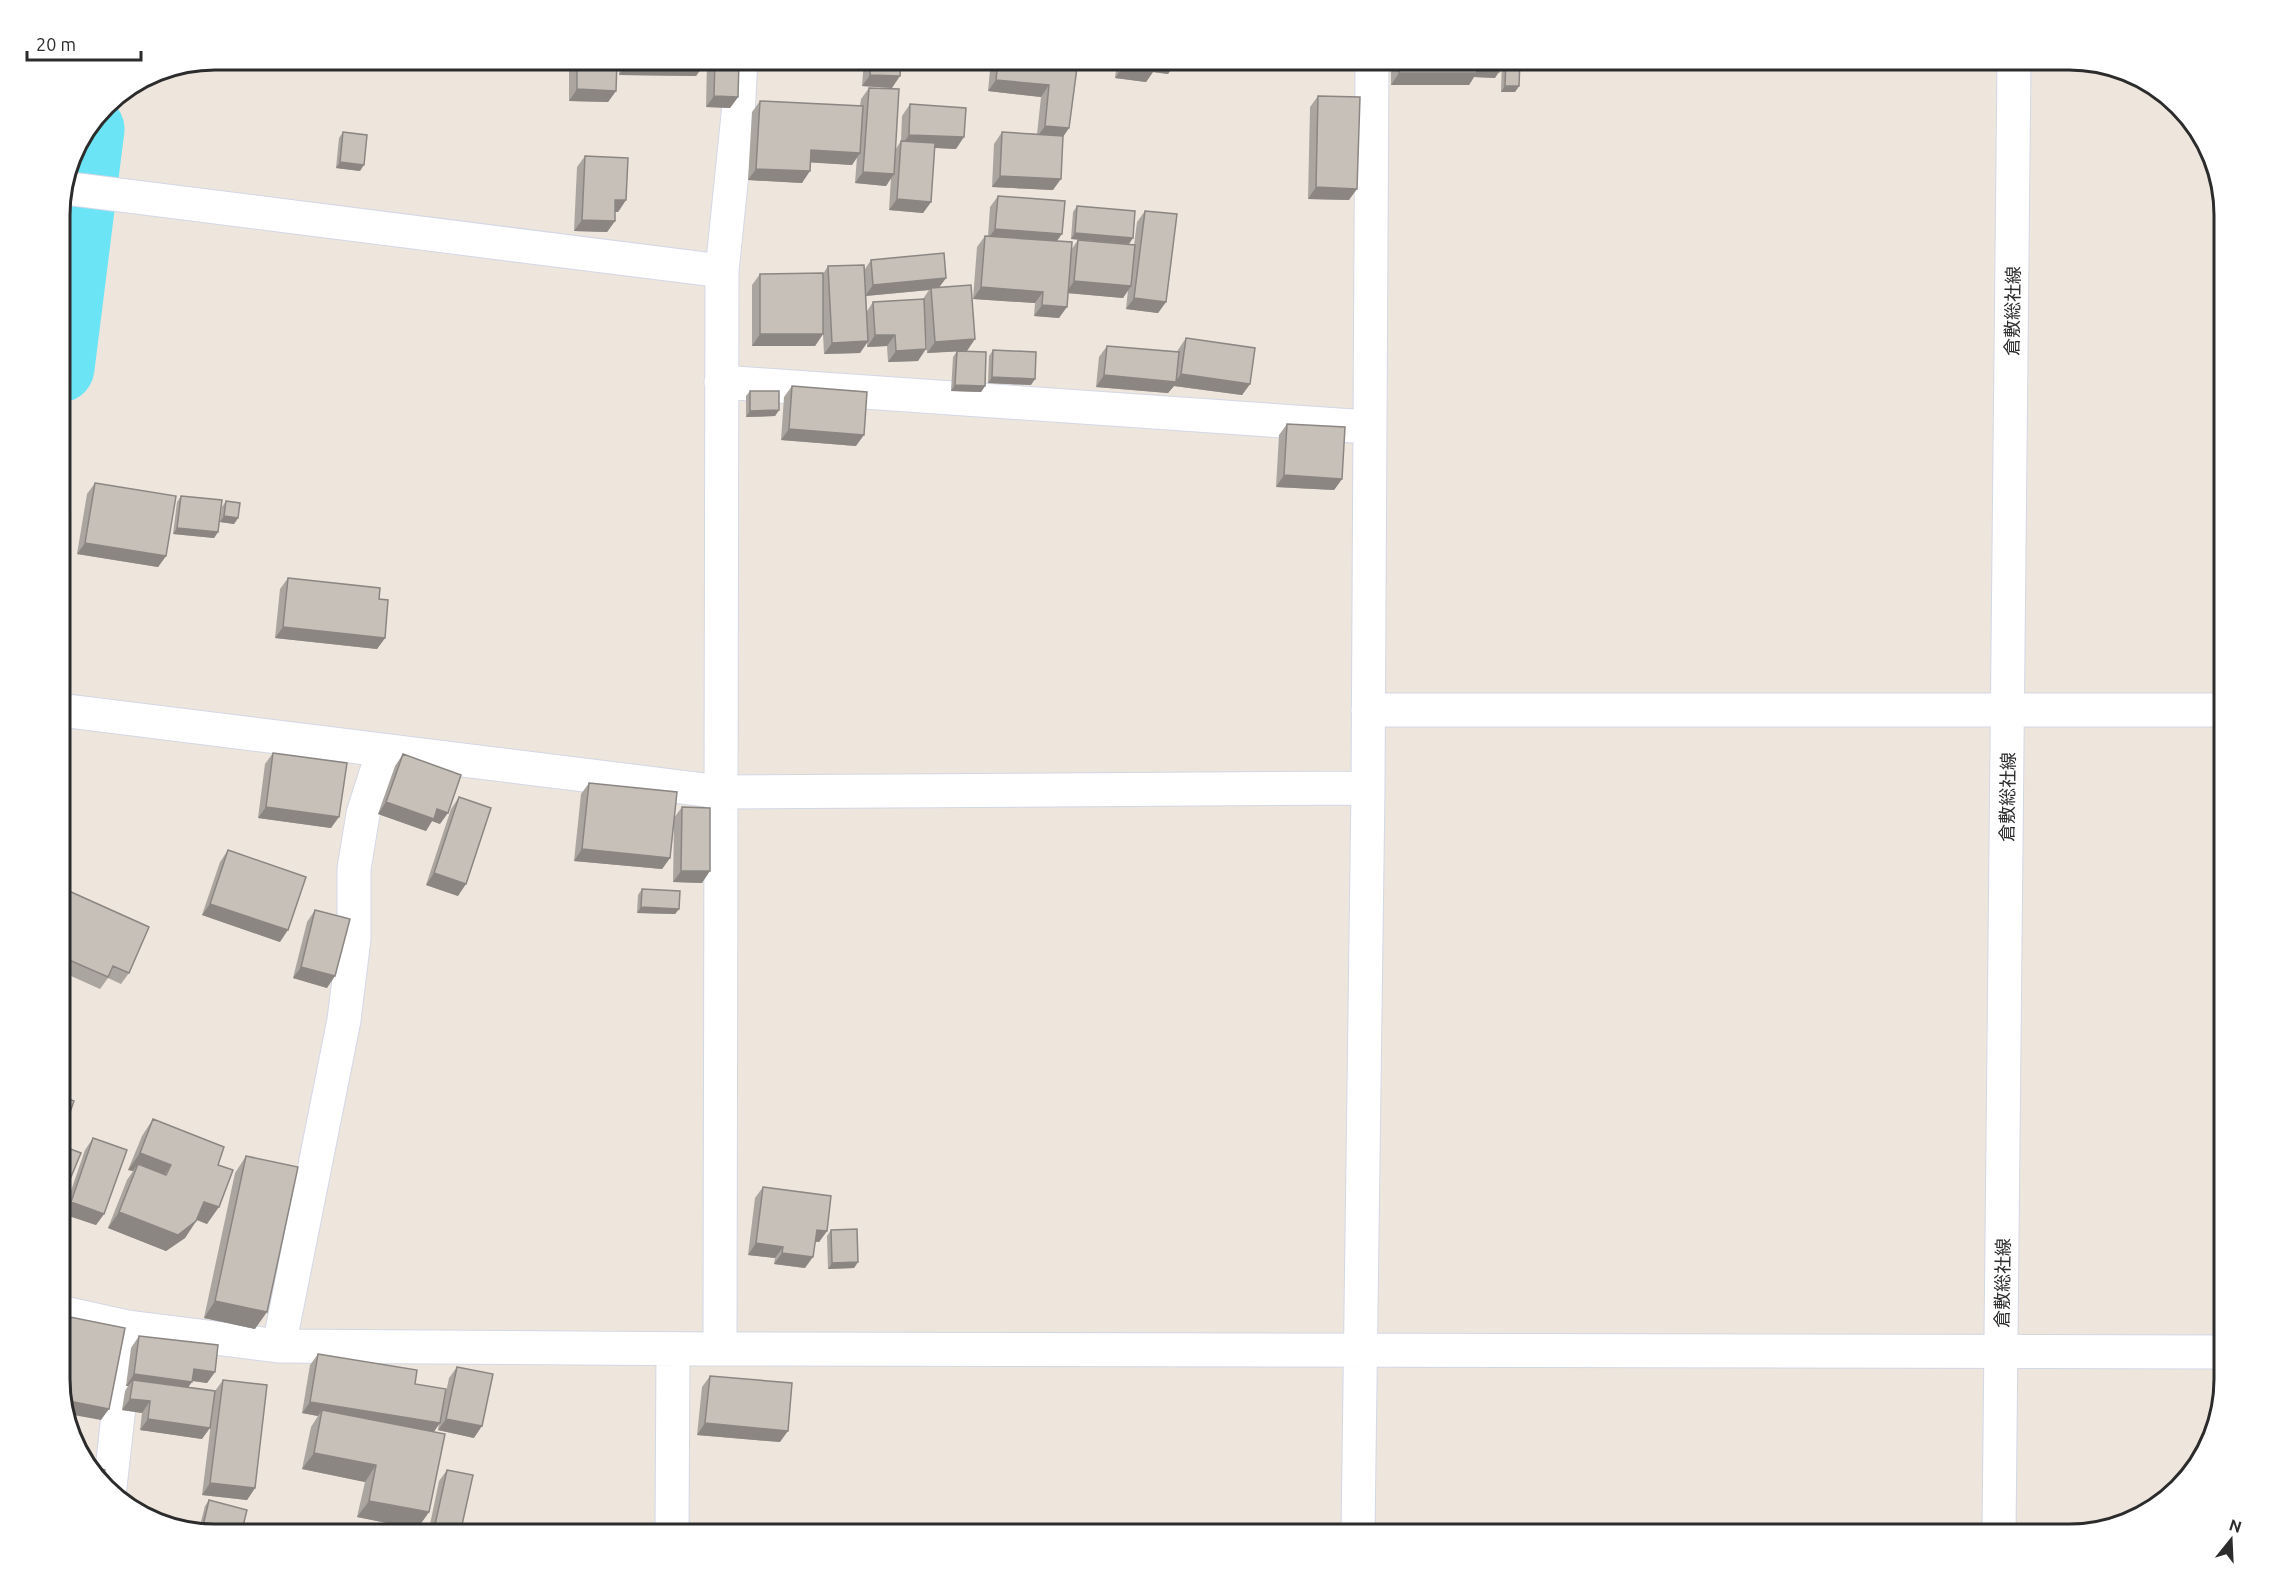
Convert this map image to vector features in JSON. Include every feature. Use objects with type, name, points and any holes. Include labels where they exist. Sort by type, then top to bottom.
[{"type":"street","points":[[1358,1524],[1368,788],[1368,427],[1372,70]]},
{"type":"street","name":"倉敷総社線","points":[[1999,1524],[2014,70]]},
{"type":"street","points":[[720,1349],[722,271],[740,71]]},
{"type":"street","points":[[77,190],[722,271]]},
{"type":"street","points":[[721,382],[1368,427]]},
{"type":"street","points":[[1368,710],[2214,710]]},
{"type":"street","points":[[71,711],[721,792],[1368,788]]},
{"type":"street","points":[[279,1346],[344,1020],[354,939],[354,869],[363,814],[383,751]]},
{"type":"street","points":[[71,1314],[128,1327],[279,1346],[2214,1353]]},
{"type":"street","points":[[111,1479],[128,1327]]},
{"type":"street","points":[[672,1524],[673,1349]]},
{"type":"building","points":[[1399,70],[1477,70],[1477,73],[1399,73]]},
{"type":"building","points":[[1499,70],[1499,72],[1477,71]]},
{"type":"building","points":[[1506,70],[1520,70],[1519,86],[1505,86]]},
{"type":"building","points":[[577,71],[617,71],[616,91],[577,89]]},
{"type":"building","points":[[715,71],[739,71],[738,97],[714,96]]},
{"type":"building","points":[[870,71],[900,71],[900,76],[870,75]]},
{"type":"building","points":[[997,71],[1077,71],[1069,128],[1045,126],[1049,85],[996,80]]},
{"type":"building","points":[[869,88],[899,89],[894,174],[863,172]]},
{"type":"building","points":[[1318,96],[1360,97],[1357,189],[1316,187]]},
{"type":"building","points":[[760,101],[863,106],[860,153],[811,150],[810,171],[756,169]]},
{"type":"building","points":[[910,104],[966,108],[964,137],[909,135]]},
{"type":"building","points":[[343,132],[367,135],[364,165],[340,162]]},
{"type":"building","points":[[1002,132],[1063,136],[1061,179],[1000,176]]},
{"type":"building","points":[[901,141],[935,143],[931,202],[897,199]]},
{"type":"building","points":[[585,156],[628,158],[626,200],[615,200],[615,221],[582,220]]},
{"type":"building","points":[[998,196],[1065,201],[1062,234],[995,229]]},
{"type":"building","points":[[1077,206],[1135,211],[1133,238],[1075,233]]},
{"type":"building","points":[[1145,211],[1177,214],[1166,302],[1134,298]]},
{"type":"building","points":[[985,236],[1072,242],[1067,307],[1042,305],[1043,292],[981,287]]},
{"type":"building","points":[[1078,240],[1135,245],[1131,286],[1074,281]]},
{"type":"building","points":[[944,253],[946,278],[873,285],[871,260]]},
{"type":"building","points":[[864,265],[868,341],[832,343],[828,266]]},
{"type":"building","points":[[823,273],[823,334],[760,334],[760,274]]},
{"type":"building","points":[[971,285],[975,339],[935,342],[931,288]]},
{"type":"building","points":[[924,299],[926,349],[896,351],[895,335],[875,335],[873,302]]},
{"type":"building","points":[[1186,338],[1255,348],[1250,384],[1181,374]]},
{"type":"building","points":[[1107,346],[1179,352],[1176,382],[1104,375]]},
{"type":"building","points":[[993,350],[1036,352],[1035,379],[992,377]]},
{"type":"building","points":[[957,351],[986,352],[985,386],[955,385]]},
{"type":"building","points":[[792,386],[867,392],[864,435],[789,429]]},
{"type":"building","points":[[750,391],[779,391],[779,410],[750,411]]},
{"type":"building","points":[[1287,424],[1345,427],[1342,479],[1284,475]]},
{"type":"building","points":[[95,483],[176,496],[166,556],[85,543]]},
{"type":"building","points":[[181,496],[222,500],[218,532],[177,528]]},
{"type":"building","points":[[226,501],[240,503],[238,518],[224,516]]},
{"type":"building","points":[[288,578],[380,588],[379,599],[388,600],[385,638],[283,627]]},
{"type":"building","points":[[273,753],[347,763],[339,817],[266,807]]},
{"type":"building","points":[[403,754],[461,775],[448,813],[437,809],[434,819],[386,802]]},
{"type":"building","points":[[589,783],[677,792],[670,858],[582,849]]},
{"type":"building","points":[[459,797],[491,808],[466,884],[434,873]]},
{"type":"building","points":[[682,807],[710,808],[710,871],[681,871]]},
{"type":"building","points":[[228,850],[306,877],[288,930],[210,904]]},
{"type":"building","points":[[642,889],[680,891],[679,909],[641,907]]},
{"type":"building","points":[[71,892],[149,927],[129,973],[113,966],[108,977],[71,961]]},
{"type":"building","points":[[315,910],[350,919],[335,976],[301,967]]},
{"type":"building","points":[[153,1119],[224,1147],[218,1165],[233,1170],[219,1207],[204,1202],[196,1221],[178,1235],[119,1212],[138,1164],[166,1175],[171,1165],[140,1153]]},
{"type":"building","points":[[93,1138],[127,1150],[104,1214],[71,1202]]},
{"type":"building","points":[[71,1149],[81,1153],[71,1177]]},
{"type":"building","points":[[246,1156],[298,1167],[267,1312],[215,1301]]},
{"type":"building","points":[[763,1187],[831,1196],[827,1231],[817,1230],[813,1257],[782,1253],[783,1247],[756,1243]]},
{"type":"building","points":[[857,1229],[858,1262],[832,1263],[831,1230]]},
{"type":"building","points":[[71,1317],[125,1328],[109,1409],[72,1402]]},
{"type":"building","points":[[139,1336],[218,1345],[215,1372],[194,1369],[192,1382],[134,1374]]},
{"type":"building","points":[[318,1354],[417,1370],[415,1384],[446,1389],[440,1423],[310,1402]]},
{"type":"building","points":[[457,1367],[493,1374],[482,1426],[446,1419]]},
{"type":"building","points":[[710,1376],[792,1383],[788,1431],[705,1423]]},
{"type":"building","points":[[133,1380],[215,1391],[210,1428],[148,1419],[150,1401],[130,1399]]},
{"type":"building","points":[[223,1380],[267,1385],[255,1488],[210,1483]]},
{"type":"building","points":[[322,1410],[445,1434],[429,1512],[369,1501],[376,1465],[314,1453]]},
{"type":"building","points":[[447,1470],[473,1475],[462,1524],[435,1524]]},
{"type":"building","points":[[209,1500],[247,1510],[244,1524],[204,1523]]},
{"type":"waterway","points":[[71,280],[88,148]]}]
